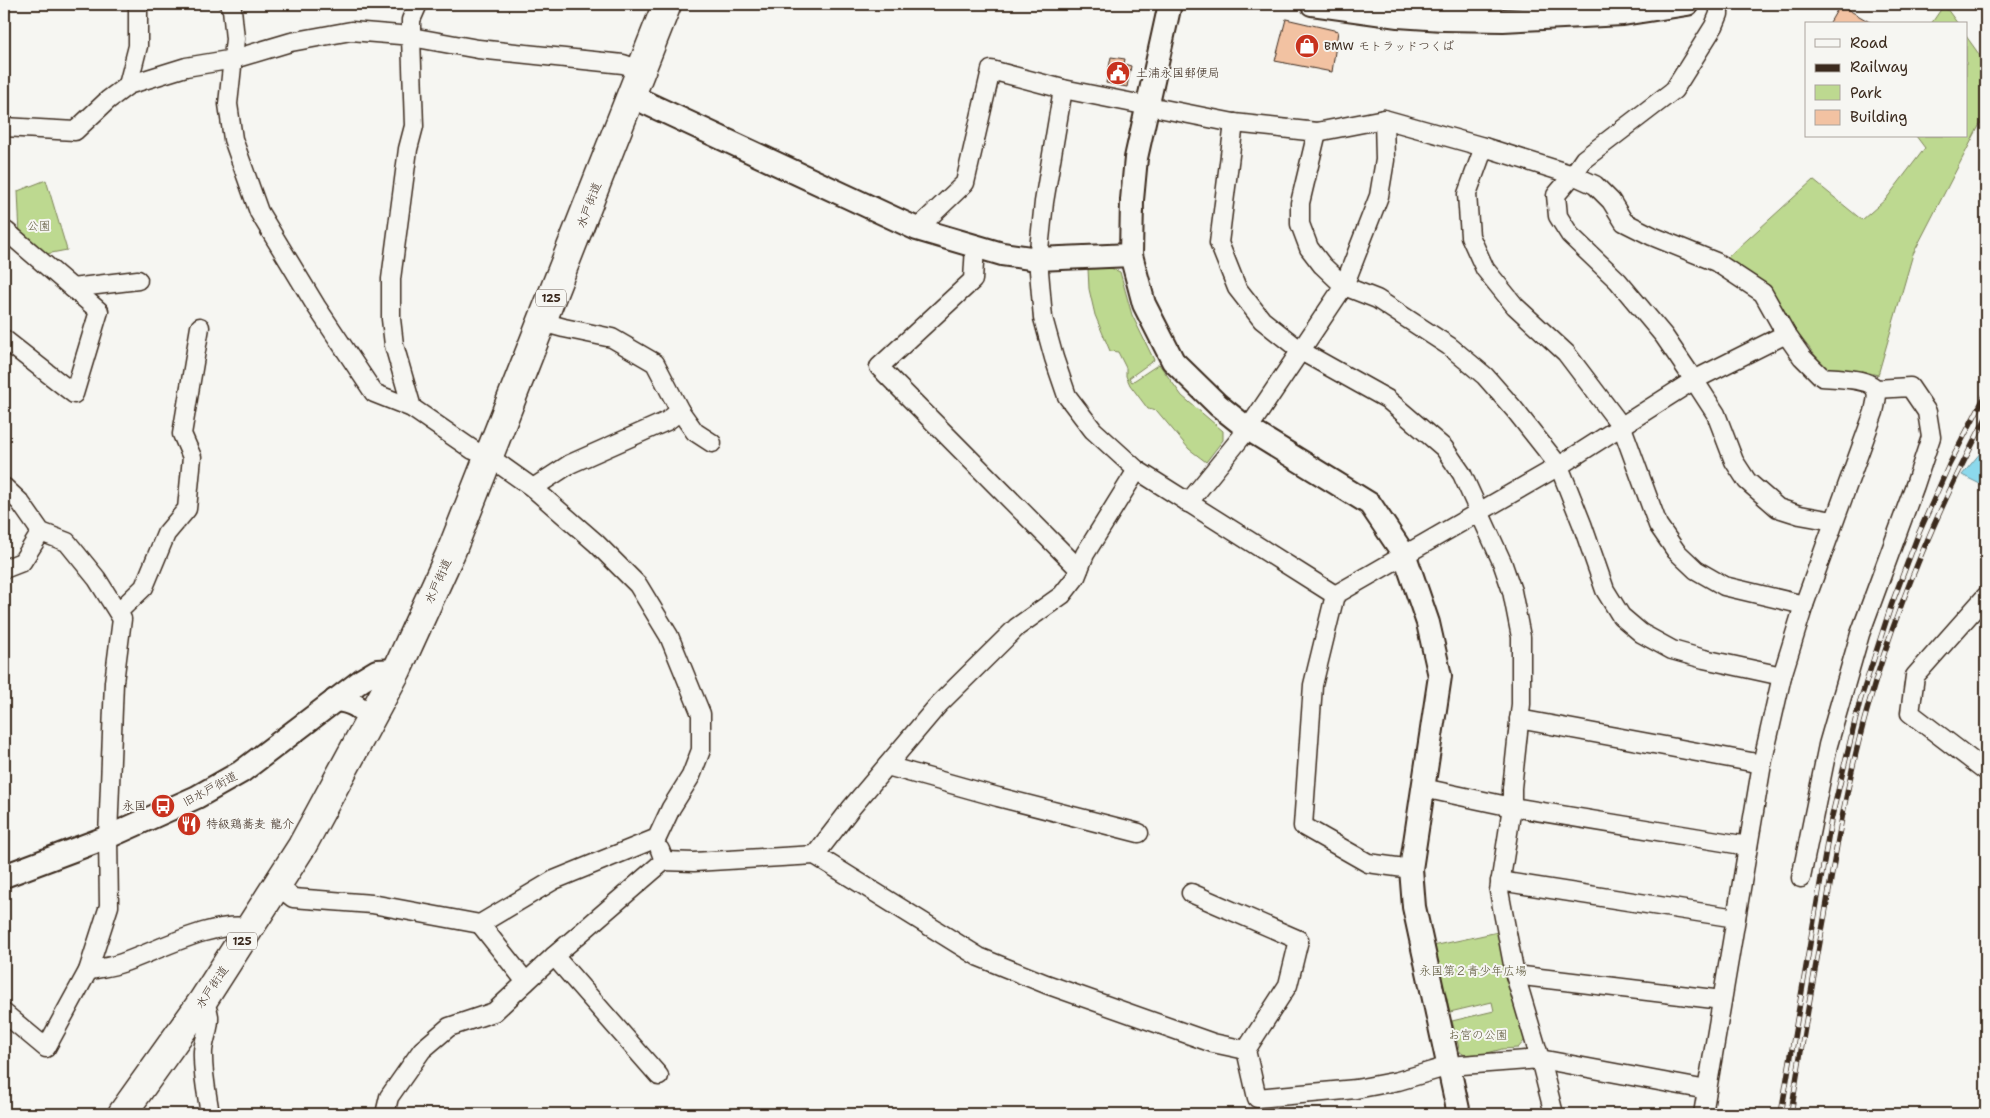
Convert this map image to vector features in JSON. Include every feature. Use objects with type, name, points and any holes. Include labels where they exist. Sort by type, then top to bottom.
[{"type":"highway","name":"水戸街道","points":[[122,1114],[202,1002],[278,886],[328,800],[396,670],[451,552],[667,4]]},
{"type":"street","points":[[128,85],[138,46],[138,4]]},
{"type":"street","points":[[229,4],[232,9],[235,39],[228,104],[233,139],[259,212],[316,306],[374,393],[412,408],[473,450],[488,456],[533,488],[596,542],[638,585],[669,636],[701,714],[701,750],[690,776],[671,808],[657,838],[664,861]]},
{"type":"street","points":[[412,408],[394,345],[391,279],[408,149],[414,126],[411,20],[418,4]]},
{"type":"street","points":[[1170,4],[1146,107],[1134,175],[1131,256],[1144,304],[1173,361],[1218,405],[1248,429],[1370,504],[1405,556],[1428,623],[1440,676],[1411,869],[1414,907],[1459,1114]]},
{"type":"street","points":[[1312,4],[1350,6],[1398,16],[1503,20],[1687,4]]},
{"type":"street","points":[[1719,4],[1719,14],[1714,26],[1674,90],[1584,159],[1556,195],[1558,216],[1570,235],[1618,281],[1658,329],[1716,414],[1734,461],[1747,481],[1778,508],[1833,521]]},
{"type":"street","points":[[4,127],[75,131],[108,100],[128,85],[186,67],[234,59],[291,42],[351,31],[411,37],[478,49],[623,64],[641,70]]},
{"type":"street","points":[[917,229],[965,183],[991,70],[1063,90],[1234,123],[1317,132],[1384,119],[1484,146],[1573,175],[1595,185],[1611,201],[1624,222],[1652,236],[1716,262],[1763,294],[1802,357],[1822,377],[1860,380],[1872,384],[1876,389],[1877,400],[1874,412],[1833,521],[1782,676],[1762,764],[1703,1114]]},
{"type":"street","points":[[1063,90],[1044,202],[1038,259],[1043,318],[1067,396],[1092,430],[1137,470],[1335,596]]},
{"type":"street","points":[[631,96],[917,229],[1002,254],[1038,259],[1131,256]]},
{"type":"street","points":[[1188,503],[1248,429],[1344,286],[1379,196],[1386,160],[1384,119]]},
{"type":"street","points":[[1234,123],[1219,244],[1237,288],[1262,320],[1300,351],[1387,399],[1444,448],[1462,474],[1502,562],[1514,600],[1521,637],[1519,719],[1512,788],[1512,807],[1499,891],[1514,975],[1554,1114]]},
{"type":"street","points":[[1317,132],[1300,203],[1300,224],[1309,248],[1344,286],[1377,299],[1449,346],[1485,376],[1514,409],[1559,466],[1605,590],[1620,616],[1641,633],[1672,650],[1782,676]]},
{"type":"street","points":[[1484,146],[1467,194],[1470,236],[1486,269],[1514,306],[1566,353],[1622,427],[1658,525],[1676,551],[1696,570],[1724,586],[1804,605]]},
{"type":"street","points":[[4,231],[99,312],[74,394],[4,339]]},
{"type":"street","points":[[975,246],[973,280],[879,367],[1079,569]]},
{"type":"street","points":[[72,288],[138,280]]},
{"type":"street","points":[[542,322],[612,338],[655,363],[680,411],[695,432],[712,443]]},
{"type":"street","points":[[118,612],[144,587],[166,534],[187,509],[192,457],[182,434],[200,327]]},
{"type":"street","points":[[1411,869],[1368,863],[1303,826],[1313,685],[1330,623],[1335,596],[1559,466],[1694,380],[1786,334]]},
{"type":"street","points":[[1800,878],[1828,745],[1860,634],[1915,486],[1931,437],[1927,412],[1910,387],[1876,389]]},
{"type":"street","points":[[533,488],[570,464],[667,421],[680,411]]},
{"type":"street","points":[[815,856],[939,704],[1017,627],[1062,596],[1076,577],[1086,554],[1137,470]]},
{"type":"street","points":[[4,487],[20,502],[41,532],[67,542],[97,579],[122,619],[114,682],[108,837],[109,906],[88,971],[46,1048],[4,1013]]},
{"type":"street","points":[[4,570],[22,562],[41,532]]},
{"type":"street","points":[[1986,596],[1915,676],[1910,714],[1986,772]]},
{"type":"street","name":"旧水戸街道","points":[[4,876],[108,837],[197,797],[241,772],[335,700],[378,671],[396,670]]},
{"type":"street","points":[[335,700],[342,700],[356,706],[366,713],[370,722]]},
{"type":"street","points":[[1519,719],[1762,764]]},
{"type":"street","points":[[887,766],[1139,833]]},
{"type":"street","points":[[1423,788],[1512,807],[1748,846]]},
{"type":"street","points":[[480,924],[554,880],[657,838]]},
{"type":"street","points":[[386,1114],[389,1098],[422,1050],[449,1027],[494,1012],[554,956],[664,861],[694,862],[815,856],[980,957],[1046,984],[1169,1028],[1212,1043],[1246,1050]]},
{"type":"street","points":[[1500,881],[1736,918]]},
{"type":"street","points":[[278,886],[293,898],[372,904],[480,924],[526,982]]},
{"type":"street","points":[[1191,893],[1298,940],[1288,985],[1246,1050],[1257,1098],[1356,1089],[1449,1066],[1540,1060],[1707,1090]]},
{"type":"street","points":[[88,971],[120,964],[213,929],[242,926],[251,928]]},
{"type":"street","points":[[554,956],[660,1076]]},
{"type":"street","points":[[1514,975],[1722,1000]]},
{"type":"street","points":[[202,1002],[207,1008],[209,1015],[209,1026],[203,1050],[204,1080],[210,1114]]},
{"type":"green space","points":[[1944,5],[1957,22],[1932,22]]},
{"type":"green space","points":[[1968,39],[1986,64],[1986,118],[1979,126],[1913,254],[1878,375],[1861,371],[1826,369],[1787,320],[1770,286],[1727,258],[1813,180],[1862,220],[1886,199],[1925,148],[1918,138],[1968,138]]},
{"type":"green space","name":"公園","points":[[46,180],[67,250],[41,255],[20,236],[18,191]]},
{"type":"green space","points":[[1111,268],[1120,272],[1132,315],[1154,360],[1129,378],[1132,382],[1159,364],[1182,396],[1223,431],[1223,440],[1206,462],[1189,449],[1157,411],[1148,409],[1130,385],[1126,376],[1126,368],[1118,352],[1110,351],[1095,315],[1089,289],[1088,269]]},
{"type":"green space","name":"永国第２青少年広場","points":[[1498,932],[1525,1040],[1518,1048],[1502,1049],[1469,1058],[1460,1052],[1452,1021],[1494,1011],[1492,1002],[1450,1012],[1433,946]]},
{"type":"water","points":[[1986,446],[1986,487],[1962,475]]},
{"type":"building","points":[[1840,5],[1870,22],[1830,22]]},
{"type":"building","name":"BMW モトラッドつくば","points":[[1286,19],[1338,31],[1332,72],[1275,61]]},
{"type":"building","points":[[1111,57],[1125,59],[1124,64],[1131,66],[1127,87],[1106,83]]},
{"type":"railway","points":[[1781,1114],[1831,820],[1860,701],[1891,606],[1918,535],[1949,465],[1986,394]]},
{"type":"railway","points":[[1791,1114],[1849,781],[1869,703],[1892,630],[1920,558],[1951,487],[1986,418]]},
{"type":"place","name":"BMW モトラッドつくば","points":[[1307,46]]},
{"type":"place","name":"土浦永国郵便局","points":[[1118,73]]},
{"type":"place","name":"永国","points":[[163,806]]},
{"type":"place","name":"特級鶏蕎麦 龍介","points":[[189,824]]},
{"type":"park label","name":"お宮の公園","points":[[1478,1035]]}]
